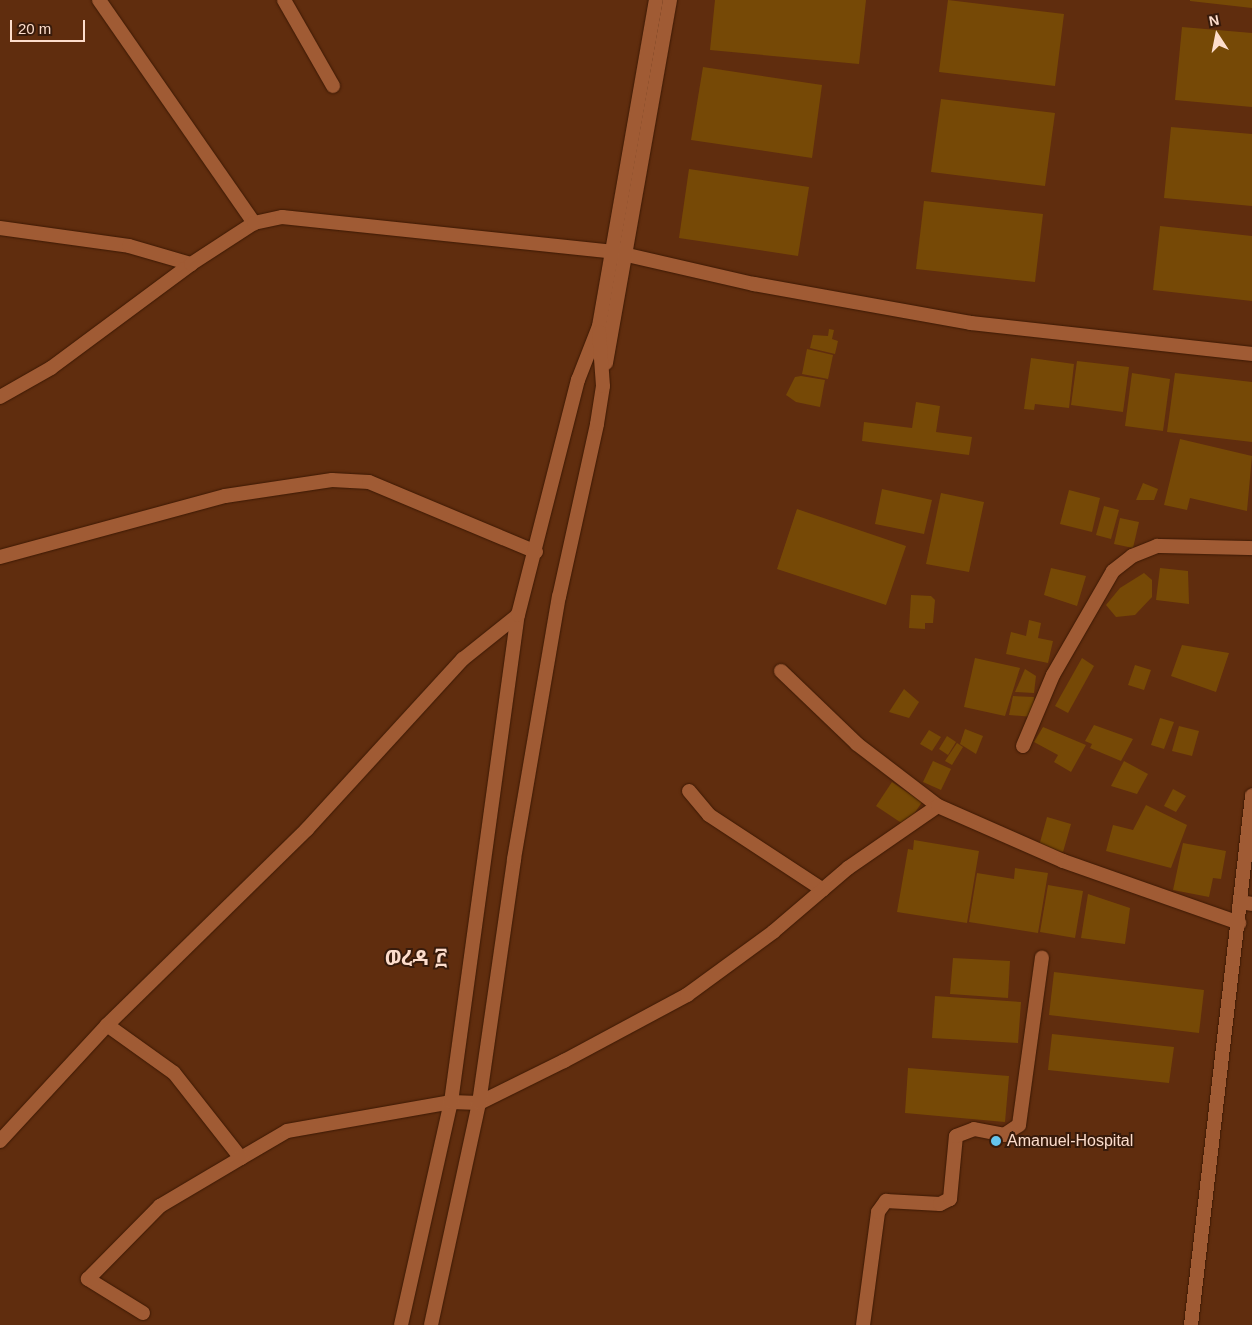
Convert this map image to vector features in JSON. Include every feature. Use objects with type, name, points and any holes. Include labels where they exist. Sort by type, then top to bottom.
[{"type":"street","points":[[99,0],[254,223]]},
{"type":"street","points":[[284,0],[333,86]]},
{"type":"street","points":[[430,1325],[480,1104],[519,831],[602,386],[656,0]]},
{"type":"street","points":[[401,1325],[451,1102],[518,615],[536,552],[578,380],[599,326],[620,254],[670,0]]},
{"type":"street","points":[[0,396],[51,368],[191,264],[254,223],[282,217],[321,219],[620,254],[754,284],[972,322],[1252,354]]},
{"type":"street","points":[[0,228],[129,246],[191,264]]},
{"type":"street","points":[[599,326],[602,386]]},
{"type":"street","points":[[0,557],[225,496],[332,480],[369,482],[536,552]]},
{"type":"street","points":[[1023,746],[1053,675],[1114,571],[1132,556],[1157,546],[1252,548]]},
{"type":"street","points":[[0,1140],[107,1025],[307,829],[463,660],[518,615]]},
{"type":"street","points":[[781,671],[857,744],[938,806],[1063,861],[1239,923]]},
{"type":"street","points":[[689,791],[709,814],[823,890]]},
{"type":"street","points":[[1191,1325],[1239,923],[1246,903],[1252,796]]},
{"type":"street","points":[[143,1313],[88,1279],[160,1206],[287,1131],[451,1102],[480,1104],[687,995],[823,890],[938,806]]},
{"type":"street","points":[[863,1325],[878,1212],[886,1201],[940,1204],[950,1199],[956,1136],[974,1129],[1004,1135],[1019,1125],[1042,958]]},
{"type":"street","points":[[107,1025],[174,1074],[241,1158]]},
{"type":"building","points":[[715,0],[866,0],[859,64],[710,50]]},
{"type":"building","points":[[948,0],[1064,14],[1055,86],[939,72]]},
{"type":"building","points":[[1252,0],[1252,8],[1190,1]]},
{"type":"building","points":[[1182,27],[1252,33],[1252,107],[1175,100]]},
{"type":"building","points":[[703,67],[822,85],[812,158],[691,140]]},
{"type":"building","points":[[941,99],[1055,113],[1045,186],[931,172]]},
{"type":"building","points":[[1171,127],[1252,134],[1252,206],[1164,198]]},
{"type":"building","points":[[689,169],[809,187],[798,256],[679,238]]},
{"type":"building","points":[[924,201],[1043,214],[1035,282],[916,269]]},
{"type":"building","points":[[1160,226],[1252,236],[1252,301],[1153,290]]},
{"type":"building","points":[[829,329],[834,330],[832,339],[838,341],[835,354],[810,348],[813,335],[828,336]]},
{"type":"building","points":[[807,349],[833,355],[828,379],[802,374]]},
{"type":"building","points":[[1031,358],[1074,364],[1069,408],[1035,404],[1034,410],[1024,409]]},
{"type":"building","points":[[1077,361],[1129,367],[1123,412],[1071,405]]},
{"type":"building","points":[[1132,373],[1170,379],[1163,431],[1125,426]]},
{"type":"building","points":[[1175,373],[1252,382],[1252,442],[1167,432]]},
{"type":"building","points":[[801,376],[825,380],[820,407],[796,402],[786,395],[795,377]]},
{"type":"building","points":[[916,402],[940,406],[936,432],[972,437],[969,455],[862,441],[864,422],[912,428]]},
{"type":"building","points":[[1180,439],[1252,456],[1247,511],[1190,498],[1187,510],[1164,505]]},
{"type":"building","points":[[1143,483],[1158,489],[1154,500],[1136,500]]},
{"type":"building","points":[[882,489],[932,500],[924,534],[875,524]]},
{"type":"building","points":[[1069,490],[1100,498],[1092,532],[1060,524]]},
{"type":"building","points":[[941,493],[984,502],[969,572],[926,564]]},
{"type":"building","points":[[1104,506],[1119,510],[1111,539],[1096,535]]},
{"type":"building","points":[[797,509],[906,546],[886,605],[777,569]]},
{"type":"building","points":[[1120,518],[1139,522],[1133,548],[1114,544]]},
{"type":"building","points":[[1051,568],[1086,576],[1077,606],[1044,595]]},
{"type":"building","points":[[1160,568],[1188,571],[1189,604],[1156,600]]},
{"type":"building","points":[[1144,573],[1152,580],[1152,597],[1135,615],[1116,617],[1106,605],[1120,588]]},
{"type":"building","points":[[911,595],[931,596],[935,600],[933,623],[925,623],[925,629],[909,628]]},
{"type":"building","points":[[1029,620],[1041,623],[1038,638],[1053,641],[1048,663],[1006,654],[1011,632],[1026,636]]},
{"type":"building","points":[[1182,645],[1229,653],[1216,692],[1171,676]]},
{"type":"building","points":[[975,658],[1020,668],[1005,716],[964,707]]},
{"type":"building","points":[[1082,658],[1094,666],[1068,713],[1055,706]]},
{"type":"building","points":[[1135,665],[1151,670],[1144,690],[1128,685]]},
{"type":"building","points":[[1025,669],[1036,676],[1034,693],[1015,692]]},
{"type":"building","points":[[904,689],[919,702],[909,718],[889,712]]},
{"type":"building","points":[[1013,696],[1034,697],[1033,717],[1009,715]]},
{"type":"building","points":[[1160,718],[1174,722],[1164,749],[1151,745]]},
{"type":"building","points":[[1094,725],[1133,739],[1121,761],[1090,748],[1092,744],[1085,741]]},
{"type":"building","points":[[1179,726],[1199,731],[1192,756],[1172,751]]},
{"type":"building","points":[[1043,727],[1086,745],[1071,772],[1054,762],[1058,755],[1034,742]]},
{"type":"building","points":[[965,729],[983,736],[976,754],[960,744]]},
{"type":"building","points":[[929,730],[941,737],[932,751],[920,744]]},
{"type":"building","points":[[947,736],[956,742],[948,755],[939,749]]},
{"type":"building","points":[[957,743],[963,747],[952,765],[945,761]]},
{"type":"building","points":[[933,761],[951,769],[941,790],[923,782]]},
{"type":"building","points":[[1124,761],[1148,774],[1137,794],[1111,786]]},
{"type":"building","points":[[892,782],[922,802],[906,826],[876,806]]},
{"type":"building","points":[[1173,789],[1186,796],[1176,812],[1164,806]]},
{"type":"building","points":[[1146,805],[1187,825],[1171,868],[1106,851],[1113,825],[1133,830]]},
{"type":"building","points":[[1047,817],[1071,824],[1063,852],[1039,846]]},
{"type":"building","points":[[914,840],[979,851],[967,923],[897,912],[908,849],[913,850]]},
{"type":"building","points":[[1183,843],[1226,851],[1221,879],[1213,878],[1209,897],[1173,890]]},
{"type":"building","points":[[1015,868],[1048,873],[1038,933],[969,922],[977,873],[1014,879]]},
{"type":"building","points":[[1048,885],[1083,891],[1075,938],[1040,932]]},
{"type":"building","points":[[1088,894],[1130,908],[1125,944],[1081,938]]},
{"type":"building","points":[[953,958],[1010,961],[1008,998],[950,994]]},
{"type":"building","points":[[1054,972],[1204,990],[1199,1033],[1049,1015]]},
{"type":"building","points":[[935,996],[1021,1002],[1018,1043],[932,1038]]},
{"type":"building","points":[[1052,1034],[1174,1047],[1169,1083],[1048,1070]]},
{"type":"building","points":[[908,1068],[1009,1076],[1005,1122],[905,1113]]},
{"type":"place","name":"Amanuel-Hospital","points":[[996,1141]]},
{"type":"district","name":"ወረዳ ፫","points":[[416,958]]}]
